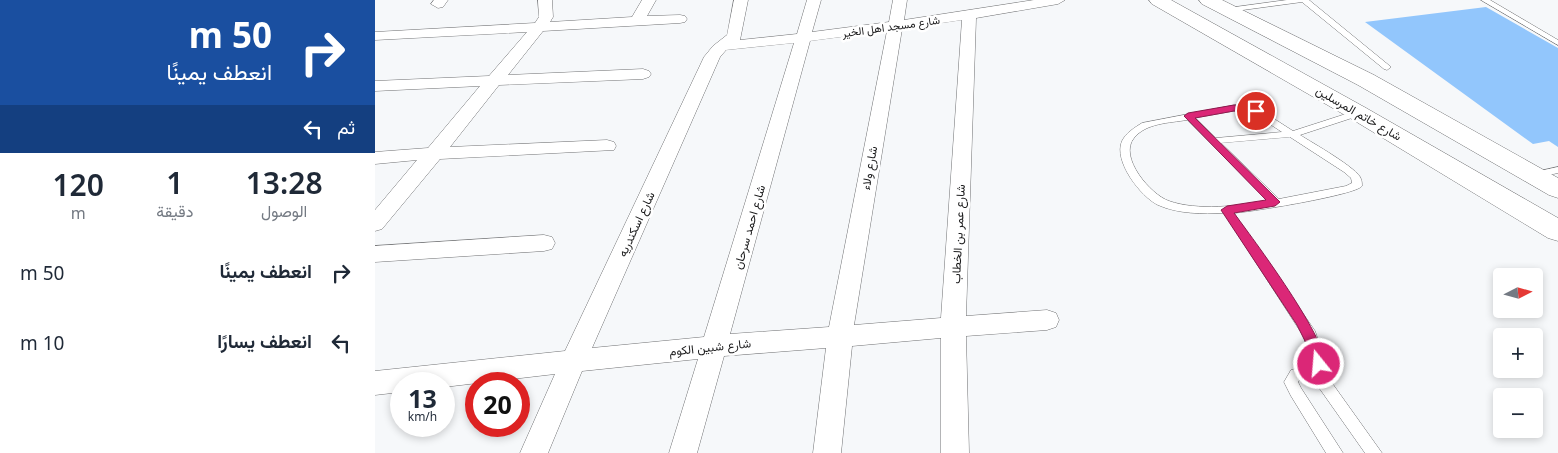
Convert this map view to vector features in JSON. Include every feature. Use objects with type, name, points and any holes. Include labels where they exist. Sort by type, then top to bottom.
[{"type":"main road","name":"شارع خاتم المرسلين","points":[[1158,0],[1349,107],[1558,231]]},
{"type":"main road","points":[[1218,5],[1366,80],[1558,189]]},
{"type":"main road","points":[[1270,62],[1285,61],[1294,56],[1297,49],[1296,45]]},
{"type":"main road","points":[[1349,107],[1333,91],[1335,86],[1346,80],[1366,80]]},
{"type":"street","points":[[375,224],[546,17],[545,0]]},
{"type":"street","points":[[637,22],[649,0]]},
{"type":"street","name":"شارع اسكندريه","points":[[534,453],[573,362],[712,57],[734,37],[741,0]]},
{"type":"street","name":"شارع احمد سرحان","points":[[683,453],[814,0]]},
{"type":"street","name":"شارع ولاء","points":[[827,453],[840,336],[900,0]]},
{"type":"street","name":"شارع مسجد اهل الخير","points":[[723,46],[894,26],[974,10],[1058,0]]},
{"type":"street","name":"شارع عمر بن الخطاب","points":[[955,453],[953,329],[974,10]]},
{"type":"street","points":[[375,36],[680,19]]},
{"type":"street","points":[[375,86],[643,74]]},
{"type":"street","points":[[375,158],[435,153],[607,146]]},
{"type":"street","points":[[375,254],[544,243]]},
{"type":"street","name":"شارع شبين الكوم","points":[[375,383],[715,346],[953,329],[1047,320]]},
{"type":"lane","points":[[1218,5],[1250,0]]},
{"type":"lane","points":[[1218,5],[1304,0],[1387,67]]},
{"type":"lane","points":[[1485,0],[1558,43]]},
{"type":"lane","points":[[1213,141],[1292,134],[1349,107]]},
{"type":"lane","points":[[1234,108],[1249,109],[1262,114],[1292,134],[1353,173],[1356,177],[1357,185],[1349,189],[1227,210],[1180,208],[1160,202],[1145,190],[1129,166],[1125,153],[1126,142],[1133,132],[1145,125],[1234,108]]},
{"type":"lane","points":[[1188,116],[1275,202]]},
{"type":"lane","points":[[1533,175],[1558,170]]},
{"type":"lane","points":[[1227,210],[1310,335],[1319,364],[1319,378]]},
{"type":"lane","points":[[1335,453],[1295,392],[1291,382],[1296,374],[1307,372],[1319,378],[1374,453]]},
{"type":"building","points":[[1486,7],[1558,48],[1558,147],[1549,141],[1533,144],[1365,22]]},
{"type":"route","points":[[1256,111],[1241,107],[1188,116],[1275,202],[1227,210],[1310,335],[1316,349],[1319,364]]}]
